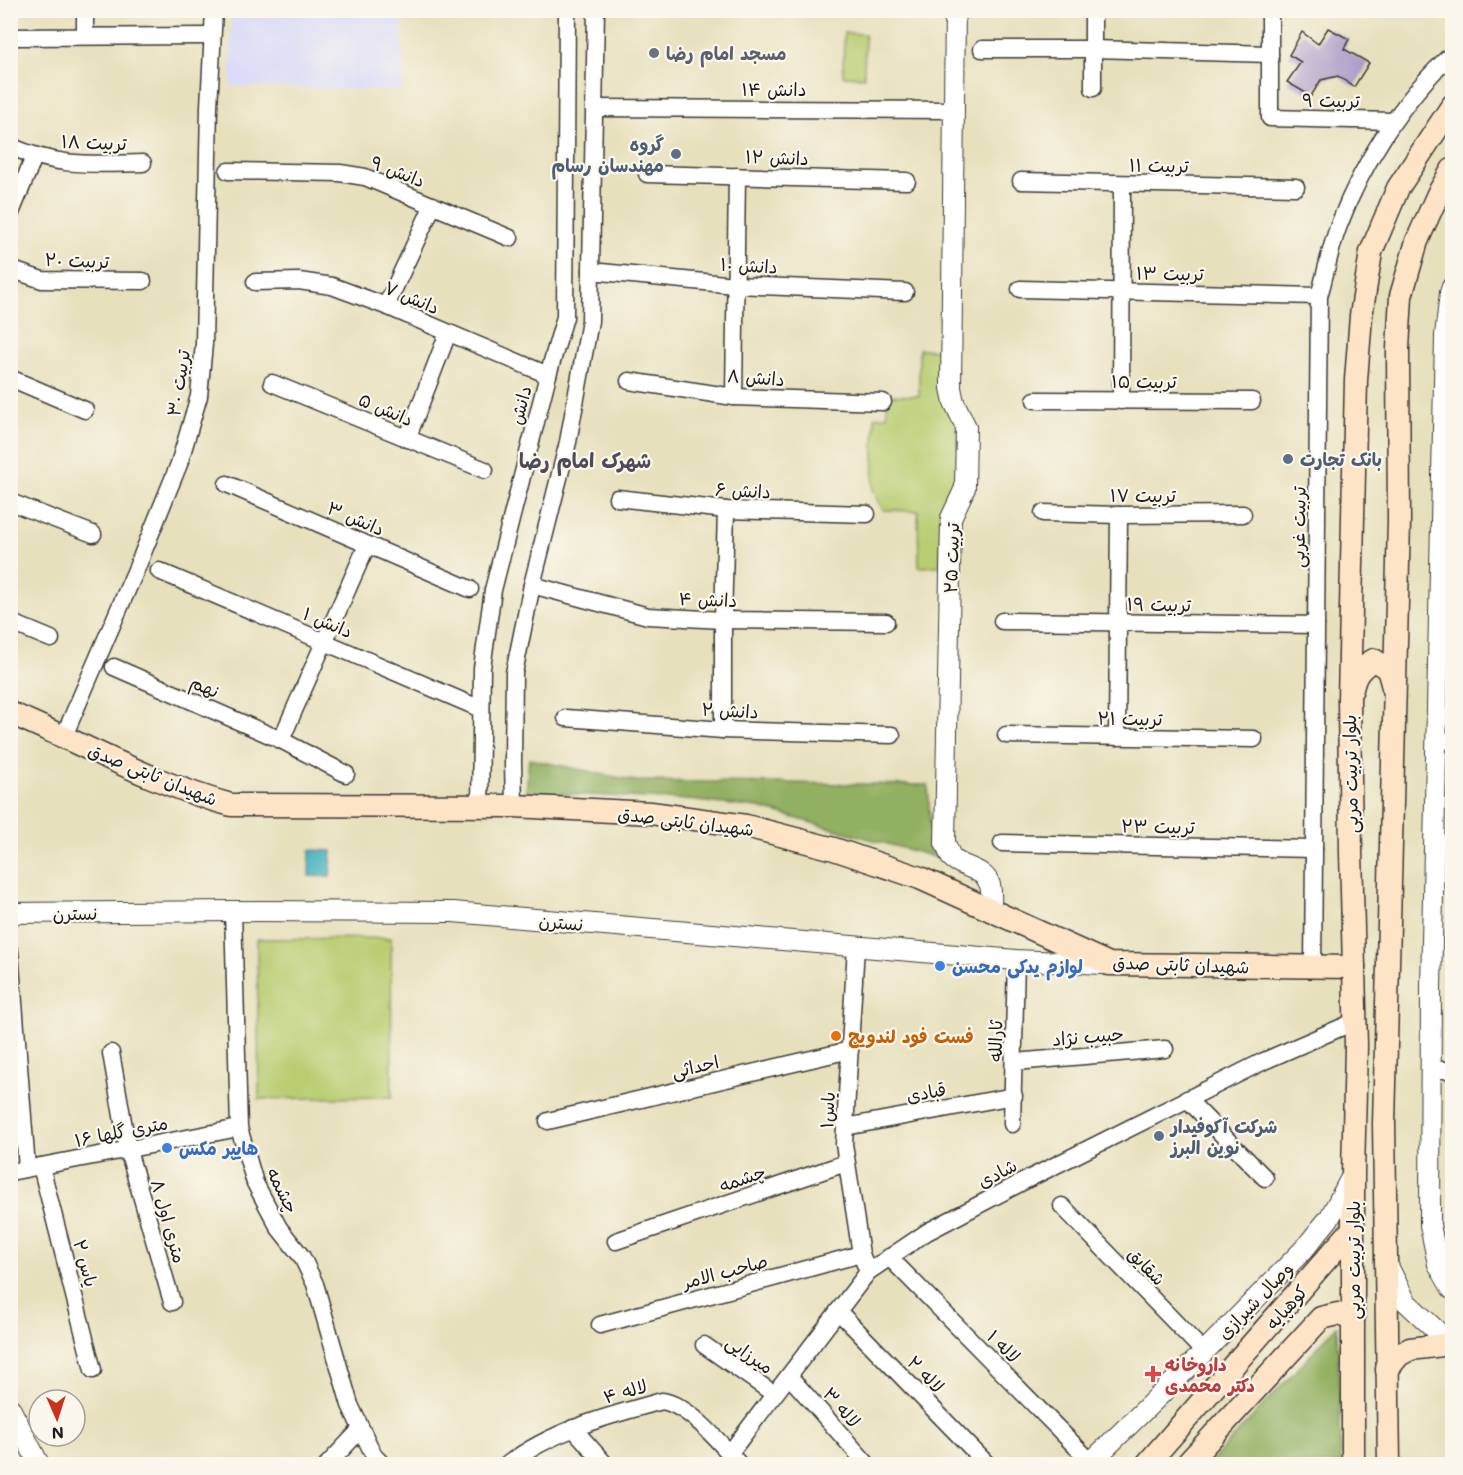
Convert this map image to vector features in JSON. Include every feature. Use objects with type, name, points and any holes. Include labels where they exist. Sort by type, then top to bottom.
[{"type":"main road","name":"بلوار تربیت مربی","points":[[1353,1464],[1353,1174],[1356,1021],[1349,700],[1356,380],[1361,316],[1371,252],[1398,188],[1452,106]]},
{"type":"main road","name":"بلوار تربیت مربی","points":[[1389,1464],[1384,1124],[1400,521],[1398,349],[1401,296],[1417,241],[1438,194],[1452,170]]},
{"type":"main road","points":[[1349,700],[1358,672],[1374,660],[1389,669],[1395,701]]},
{"type":"main road","name":"شهیدان ثابتی صدق","points":[[10,713],[182,789],[231,805],[514,806],[651,813],[747,826],[834,849],[920,878],[1109,964],[1354,967]]},
{"type":"main road","name":"کوهپایه","points":[[1158,1459],[1353,1230]]},
{"type":"main road","points":[[1317,1272],[1331,1270],[1341,1274],[1344,1286],[1343,1297],[1336,1307],[1321,1318]]},
{"type":"main road","name":"کوهپایه","points":[[1187,1464],[1321,1318],[1338,1314],[1353,1319]]},
{"type":"main road","points":[[1387,1370],[1399,1354],[1410,1348],[1452,1344]]},
{"type":"street","points":[[85,10],[85,35]]},
{"type":"street","name":"تربیت ۳۰","points":[[64,736],[179,464],[200,396],[204,344],[209,107],[214,10]]},
{"type":"street","name":"دانش","points":[[480,806],[482,668],[493,590],[565,317],[567,10]]},
{"type":"street","points":[[514,806],[514,673],[532,585],[568,442],[590,321],[596,10]]},
{"type":"street","name":"تربیت ۲۵","points":[[955,10],[951,388],[954,402],[966,427],[965,488],[951,518],[945,843],[952,857],[963,865],[981,872],[987,879],[991,886],[991,909]]},
{"type":"street","points":[[1093,10],[1093,88]]},
{"type":"street","points":[[982,49],[1093,49],[1270,54],[1270,10]]},
{"type":"street","points":[[10,37],[212,36]]},
{"type":"street","name":"تربیت ۹","points":[[1270,54],[1270,118],[1392,122]]},
{"type":"street","name":"تربیت غربی","points":[[1313,967],[1319,296],[1338,227],[1351,197],[1392,122],[1452,54]]},
{"type":"street","name":"دانش ۱۴","points":[[594,108],[955,110]]},
{"type":"street","name":"تربیت ۱۸","points":[[10,146],[34,157],[69,164],[143,163]]},
{"type":"street","points":[[10,215],[34,157]]},
{"type":"street","name":"دانش ۹","points":[[228,171],[340,173],[365,177],[510,238]]},
{"type":"street","name":"دانش ۱۲","points":[[647,174],[907,181]]},
{"type":"street","points":[[734,397],[737,176]]},
{"type":"street","name":"تربیت ۱۱","points":[[1021,180],[1296,187]]},
{"type":"street","points":[[1121,400],[1122,184]]},
{"type":"street","points":[[386,306],[434,206]]},
{"type":"street","name":"تربیت ۲۰","points":[[10,269],[42,280],[143,281]]},
{"type":"street","name":"دانش ۱۰","points":[[591,271],[735,285],[905,292]]},
{"type":"street","name":"دانش ۷","points":[[255,282],[299,281],[332,286],[386,306],[548,375]]},
{"type":"street","points":[[1452,287],[1445,336],[1447,526],[1445,740],[1431,1070],[1430,1225],[1438,1263],[1452,1289]]},
{"type":"street","name":"تربیت ۱۳","points":[[1020,289],[1319,296]]},
{"type":"street","points":[[565,317],[590,321]]},
{"type":"street","points":[[407,439],[448,333]]},
{"type":"street","points":[[10,378],[85,410]]},
{"type":"street","name":"دانش ۸","points":[[629,381],[734,397],[883,402]]},
{"type":"street","name":"دانش ۵","points":[[273,383],[485,470]]},
{"type":"street","name":"تربیت ۱۵","points":[[1035,400],[1252,401]]},
{"type":"street","name":"دانش ۳","points":[[227,484],[470,589]]},
{"type":"street","name":"دانش ۶","points":[[617,498],[726,510],[867,514]]},
{"type":"street","points":[[10,502],[93,534]]},
{"type":"street","points":[[723,730],[726,510]]},
{"type":"street","name":"تربیت ۱۷","points":[[1043,513],[1243,514]]},
{"type":"street","points":[[1117,737],[1119,515]]},
{"type":"street","points":[[281,740],[367,544]]},
{"type":"street","name":"دانش ۱","points":[[159,571],[481,709]]},
{"type":"street","name":"دانش ۴","points":[[532,585],[648,616],[723,620],[886,621]]},
{"type":"street","name":"تربیت ۱۹","points":[[1002,621],[1316,625]]},
{"type":"street","points":[[10,622],[51,639]]},
{"type":"street","name":"نهم","points":[[114,666],[281,740],[346,774]]},
{"type":"street","name":"دانش ۲","points":[[566,718],[723,730],[891,735]]},
{"type":"street","name":"تربیت ۲۱","points":[[1006,735],[1254,739]]},
{"type":"street","name":"تربیت ۲۳","points":[[1002,843],[1314,849]]},
{"type":"street","name":"چشمه","points":[[233,911],[239,1128],[255,1183],[279,1228],[302,1257],[315,1284],[350,1405],[374,1456],[382,1464]]},
{"type":"street","name":"نسترن","points":[[10,913],[453,912],[1016,960],[1109,964]]},
{"type":"street","name":"یاس۱","points":[[856,947],[845,1127],[846,1163],[861,1254],[868,1272]]},
{"type":"street","name":"یاس ۲","points":[[10,952],[26,1168],[93,1370]]},
{"type":"street","name":"ثارالله","points":[[1012,1124],[1016,960]]},
{"type":"street","name":"شادی","points":[[734,1459],[774,1394],[868,1272],[889,1257],[927,1232],[1018,1184],[1264,1061],[1356,1021]]},
{"type":"street","name":"حبیب نژاد","points":[[1015,1062],[1166,1049]]},
{"type":"street","name":"احداثی","points":[[548,1121],[850,1050]]},
{"type":"street","name":"۸ متری اول","points":[[111,1053],[128,1150],[172,1302]]},
{"type":"street","points":[[1431,1070],[1452,1070]]},
{"type":"street","name":"قبادی","points":[[845,1127],[1014,1096]]},
{"type":"street","points":[[1187,1099],[1265,1178]]},
{"type":"street","name":"۱۶ متری گلها","points":[[26,1168],[239,1128]]},
{"type":"street","name":"چشمه","points":[[616,1241],[846,1163]]},
{"type":"street","name":"وصال شیرازی","points":[[1090,1463],[1204,1352],[1305,1248],[1330,1217],[1353,1174]]},
{"type":"street","name":"شقایق","points":[[1062,1206],[1204,1352]]},
{"type":"street","name":"صاحب الامر","points":[[600,1325],[861,1254]]},
{"type":"street","name":"لاله ۱","points":[[889,1257],[1090,1463]]},
{"type":"street","points":[[1386,1262],[1406,1302],[1452,1344]]},
{"type":"street","name":"لاله ۲","points":[[838,1311],[987,1464]]},
{"type":"street","name":"میرزایی","points":[[704,1345],[774,1394]]},
{"type":"street","name":"لاله ۳","points":[[789,1376],[867,1464]]},
{"type":"street","name":"لاله ۴","points":[[508,1464],[538,1444],[573,1428],[662,1401],[673,1403],[686,1412],[734,1459]]},
{"type":"street","points":[[10,1408],[39,1464]]},
{"type":"street","points":[[573,1428],[605,1464]]},
{"type":"street","points":[[328,1464],[361,1429]]},
{"type":"shaded area","points":[[231,11],[402,11],[402,91],[231,86]]},
{"type":"green space","points":[[844,33],[865,34],[864,77],[843,76]]},
{"type":"green space","points":[[919,349],[943,350],[943,400],[957,420],[959,492],[944,509],[940,566],[919,567],[918,511],[883,510],[873,490],[875,417],[887,416],[887,395],[919,396]]},
{"type":"green space","points":[[529,759],[635,781],[928,785],[931,839],[938,858],[759,808],[688,800],[526,792]]},
{"type":"green space","points":[[391,938],[392,1097],[259,1099],[257,939]]},
{"type":"green space","points":[[1337,1326],[1341,1464],[1209,1464]]},
{"type":"water","points":[[310,850],[332,851],[330,877],[309,876]]},
{"type":"building","points":[[1328,28],[1349,39],[1344,49],[1369,63],[1354,87],[1338,76],[1321,80],[1311,96],[1287,82],[1301,62],[1289,55],[1302,32],[1318,44]]},
{"type":"place","name":"مسجد امام رضا","points":[[654,53]]},
{"type":"place","name":"گروه مهندسان رسام","points":[[676,154]]},
{"type":"place","name":"بانک تجارت","points":[[1288,459]]},
{"type":"place","name":"لوازم یدکی محسن","points":[[940,966]]},
{"type":"place","name":"فست فود لندویچ","points":[[836,1036]]},
{"type":"place","name":"شرکت آکوفیدار نوین البرز","points":[[1159,1136]]},
{"type":"place","name":"هایپر مکس","points":[[167,1148]]},
{"type":"place","name":"داروخانه دکتر محمدی","points":[[1153,1374]]},
{"type":"district","name":"شهرک امام رضا","points":[[585,460]]}]
